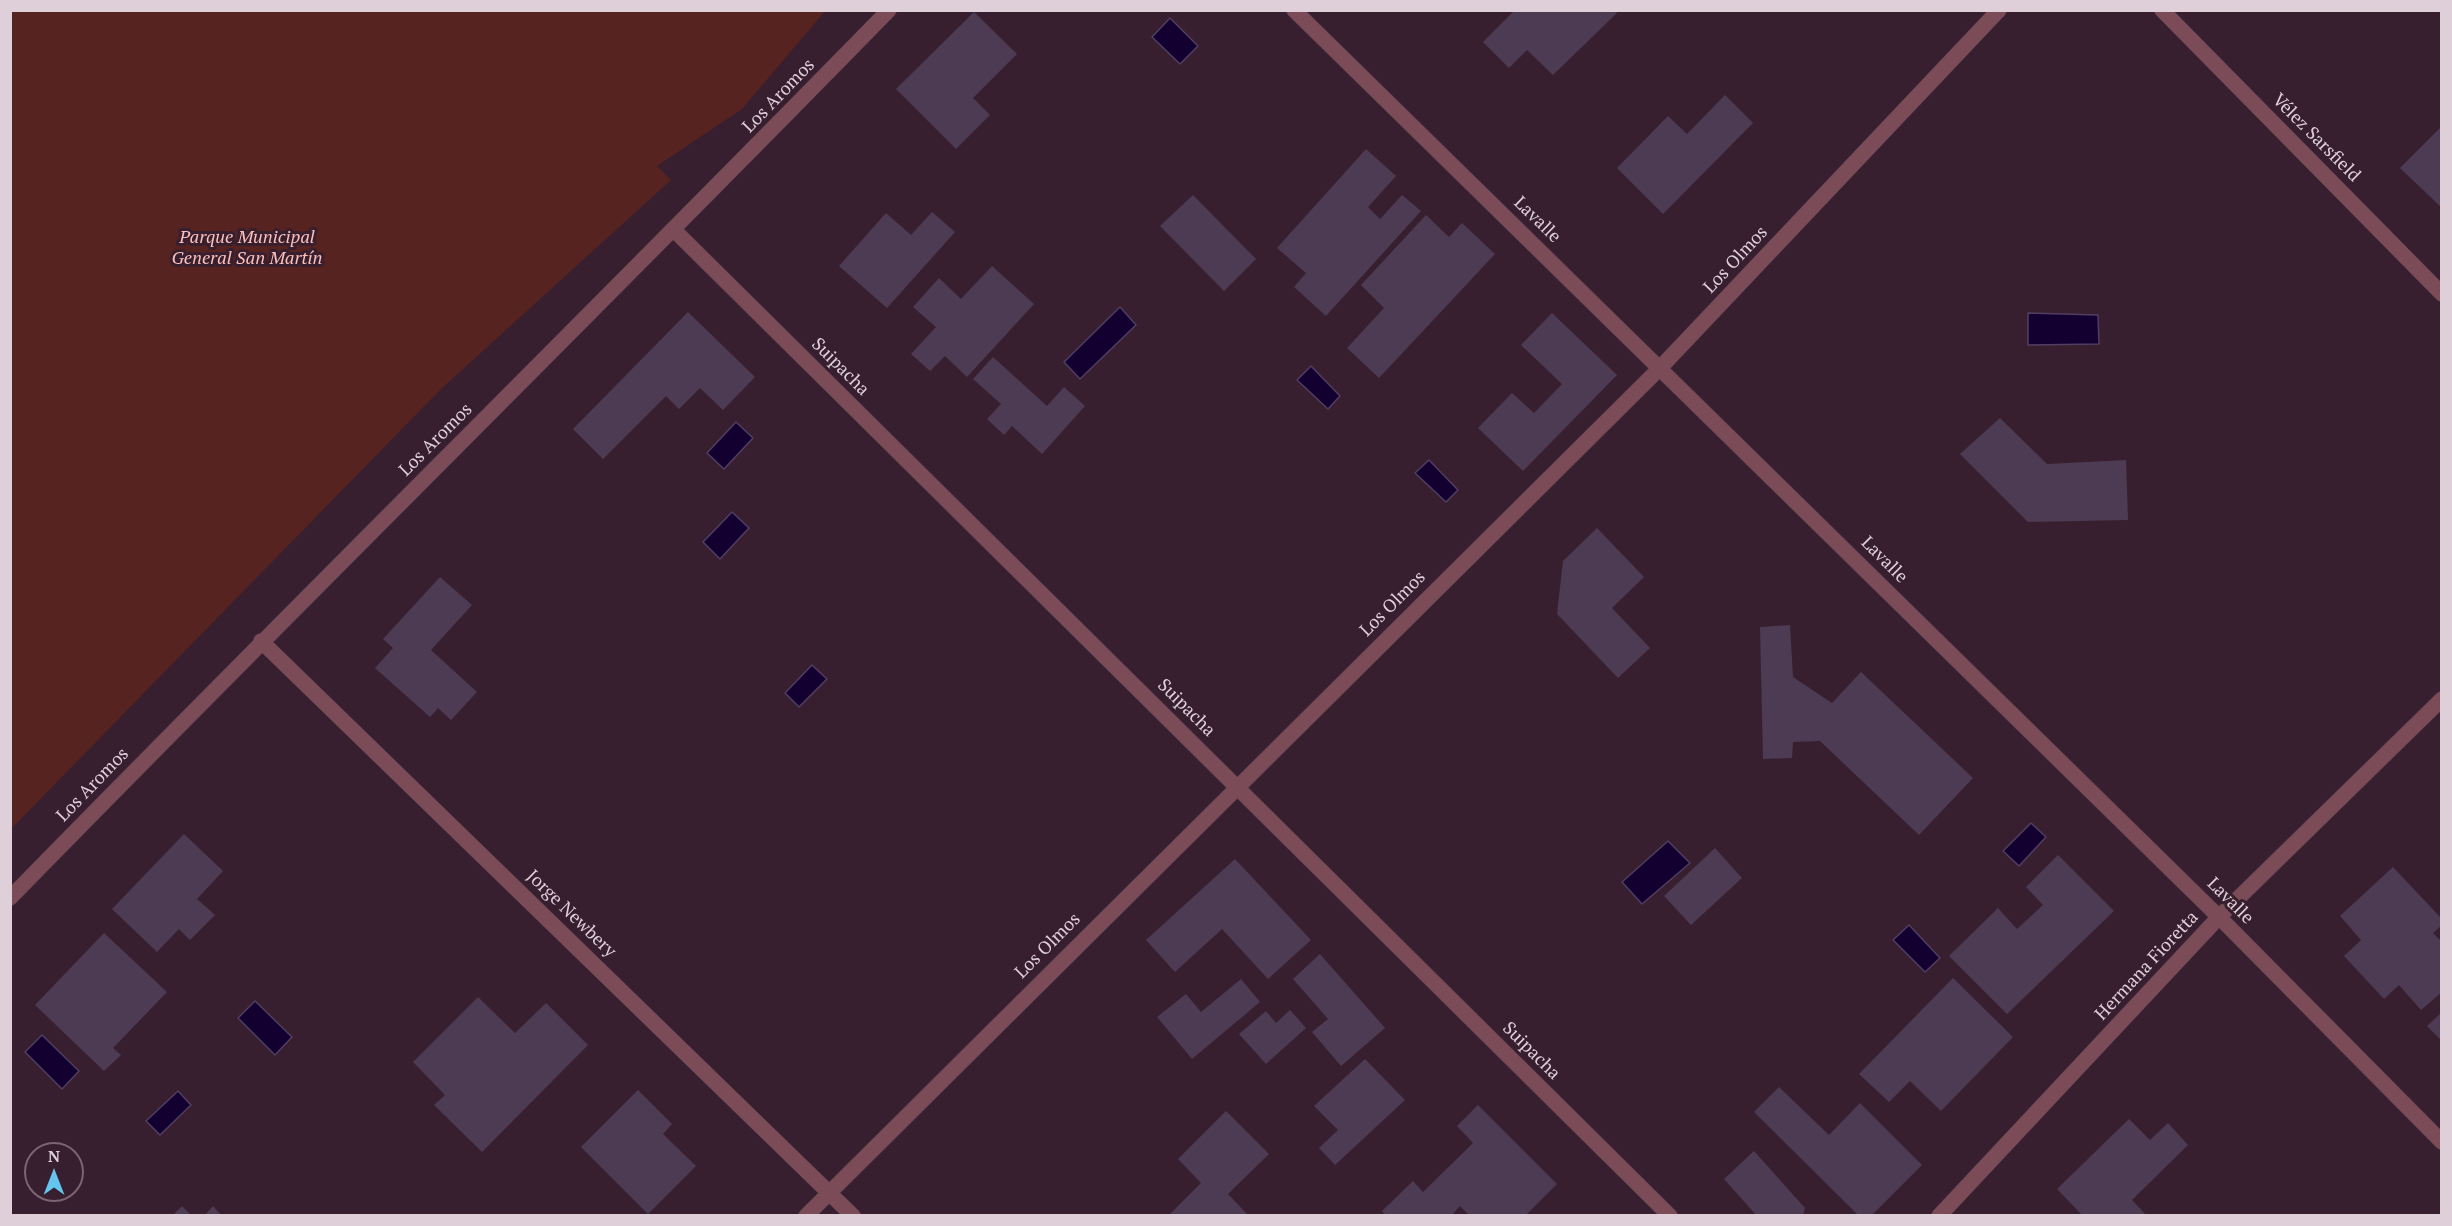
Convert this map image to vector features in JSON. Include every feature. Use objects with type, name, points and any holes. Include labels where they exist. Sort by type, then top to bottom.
[{"type":"street","name":"Los Aromos","points":[[10,898],[261,641],[674,230],[890,10]]},
{"type":"street","name":"Lavalle","points":[[1294,10],[2219,917],[2442,1142]]},
{"type":"street","name":"Los Olmos","points":[[806,1215],[1660,368],[1999,10]]},
{"type":"street","name":"Vélez Sarsfield","points":[[2162,10],[2442,294]]},
{"type":"street","name":"Suipacha","points":[[674,230],[1670,1215]]},
{"type":"street","name":"Jorge Newbery","points":[[261,641],[853,1215]]},
{"type":"street","name":"Hermana Fioretta","points":[[1939,1215],[2219,917],[2442,699]]},
{"type":"green space","name":"Parque Municipal General San Martín","points":[[11,10],[825,11],[742,109],[657,166],[671,180],[441,389],[11,829]]},
{"type":"shaded area","points":[[1170,18],[1198,46],[1180,64],[1152,37]]},
{"type":"shaded area","points":[[1120,307],[1136,325],[1080,379],[1064,362]]},
{"type":"shaded area","points":[[2028,313],[2098,315],[2099,344],[2028,345]]},
{"type":"shaded area","points":[[1311,366],[1340,396],[1328,409],[1297,380]]},
{"type":"shaded area","points":[[736,422],[753,438],[724,469],[707,453]]},
{"type":"shaded area","points":[[1429,460],[1458,490],[1446,502],[1415,473]]},
{"type":"shaded area","points":[[732,512],[749,528],[720,559],[703,542]]},
{"type":"shaded area","points":[[812,665],[827,679],[799,707],[785,693]]},
{"type":"shaded area","points":[[2031,823],[2046,837],[2019,866],[2003,851]]},
{"type":"shaded area","points":[[1668,841],[1690,863],[1642,904],[1622,882]]},
{"type":"shaded area","points":[[1909,925],[1940,958],[1925,972],[1893,940]]},
{"type":"shaded area","points":[[255,1001],[292,1037],[275,1055],[238,1018]]},
{"type":"shaded area","points":[[42,1035],[79,1071],[62,1089],[25,1052]]},
{"type":"shaded area","points":[[178,1091],[191,1105],[160,1135],[146,1121]]},
{"type":"building","points":[[1515,10],[1614,10],[1617,13],[1553,75],[1527,50],[1509,68],[1483,42]]},
{"type":"building","points":[[974,12],[1017,54],[973,98],[990,115],[956,149],[896,89]]},
{"type":"building","points":[[1725,95],[1753,123],[1663,214],[1617,168],[1668,116],[1687,134]]},
{"type":"building","points":[[2442,126],[2442,208],[2400,168]]},
{"type":"building","points":[[1366,149],[1396,176],[1368,207],[1380,219],[1402,195],[1421,211],[1326,316],[1294,287],[1306,273],[1277,248]]},
{"type":"building","points":[[1193,195],[1256,259],[1224,291],[1160,226]]},
{"type":"building","points":[[932,212],[955,232],[887,308],[839,266],[886,213],[911,235]]},
{"type":"building","points":[[1426,215],[1449,237],[1462,223],[1495,254],[1379,378],[1347,348],[1384,308],[1361,285]]},
{"type":"building","points":[[992,266],[1034,304],[967,377],[945,356],[930,371],[911,354],[936,327],[913,307],[939,278],[961,299]]},
{"type":"building","points":[[688,312],[755,377],[723,410],[700,388],[679,409],[666,396],[603,459],[573,429]]},
{"type":"building","points":[[1552,313],[1617,375],[1523,471],[1478,428],[1512,393],[1534,413],[1562,384],[1521,345]]},
{"type":"building","points":[[993,357],[1047,406],[1064,387],[1085,406],[1042,454],[1012,426],[1004,435],[987,419],[1001,404],[973,379]]},
{"type":"building","points":[[2000,418],[2047,464],[2126,460],[2128,520],[2028,522],[1960,454]]},
{"type":"building","points":[[1597,528],[1644,577],[1612,608],[1650,648],[1618,678],[1557,614],[1563,561]]},
{"type":"building","points":[[440,577],[472,605],[431,650],[477,692],[451,720],[438,708],[430,717],[375,668],[393,648],[383,639]]},
{"type":"building","points":[[1790,625],[1793,677],[1832,703],[1861,672],[1973,778],[1919,835],[1820,741],[1793,742],[1792,758],[1763,759],[1760,627]]},
{"type":"building","points":[[184,834],[223,871],[197,899],[215,915],[190,940],[179,929],[157,952],[112,909]]},
{"type":"building","points":[[1715,848],[1742,878],[1691,925],[1664,896]]},
{"type":"building","points":[[2058,855],[2114,911],[2007,1014],[1949,956],[1998,908],[2017,929],[2043,905],[2026,887]]},
{"type":"building","points":[[1235,859],[1311,940],[1268,979],[1222,929],[1175,972],[1146,940]]},
{"type":"building","points":[[2393,867],[2442,919],[2442,925],[2433,933],[2442,942],[2442,992],[2421,1010],[2399,985],[2384,999],[2344,956],[2361,940],[2340,916]]},
{"type":"building","points":[[104,933],[167,992],[113,1048],[121,1055],[104,1071],[35,1005]]},
{"type":"building","points":[[1320,954],[1385,1028],[1341,1066],[1312,1032],[1328,1019],[1293,979]]},
{"type":"building","points":[[1953,978],[2013,1037],[1941,1111],[1910,1081],[1889,1102],[1859,1074]]},
{"type":"building","points":[[1241,979],[1260,1002],[1192,1059],[1157,1017],[1186,994],[1201,1012]]},
{"type":"building","points":[[478,997],[515,1033],[546,1003],[588,1045],[482,1152],[434,1105],[445,1095],[413,1062]]},
{"type":"building","points":[[1290,1010],[1306,1028],[1266,1064],[1239,1034],[1266,1011],[1276,1023]]},
{"type":"building","points":[[2442,1012],[2442,1041],[2427,1026]]},
{"type":"building","points":[[1365,1059],[1405,1100],[1335,1165],[1319,1148],[1338,1130],[1314,1106]]},
{"type":"building","points":[[1779,1087],[1829,1135],[1860,1103],[1922,1165],[1871,1216],[1859,1216],[1754,1112]]},
{"type":"building","points":[[638,1090],[672,1124],[663,1134],[696,1166],[648,1214],[581,1147]]},
{"type":"building","points":[[1478,1105],[1557,1184],[1525,1216],[1470,1216],[1460,1206],[1451,1216],[1386,1216],[1382,1211],[1413,1181],[1423,1192],[1473,1143],[1457,1126]]},
{"type":"building","points":[[1226,1111],[1269,1154],[1228,1194],[1249,1216],[1168,1216],[1201,1183],[1178,1159]]},
{"type":"building","points":[[2129,1119],[2150,1140],[2168,1123],[2188,1145],[2132,1200],[2147,1216],[2083,1216],[2057,1189]]},
{"type":"building","points":[[1754,1151],[1805,1208],[1803,1216],[1757,1216],[1724,1179]]},
{"type":"building","points":[[182,1206],[192,1216],[172,1216]]},
{"type":"building","points":[[213,1206],[222,1216],[204,1216]]}]
